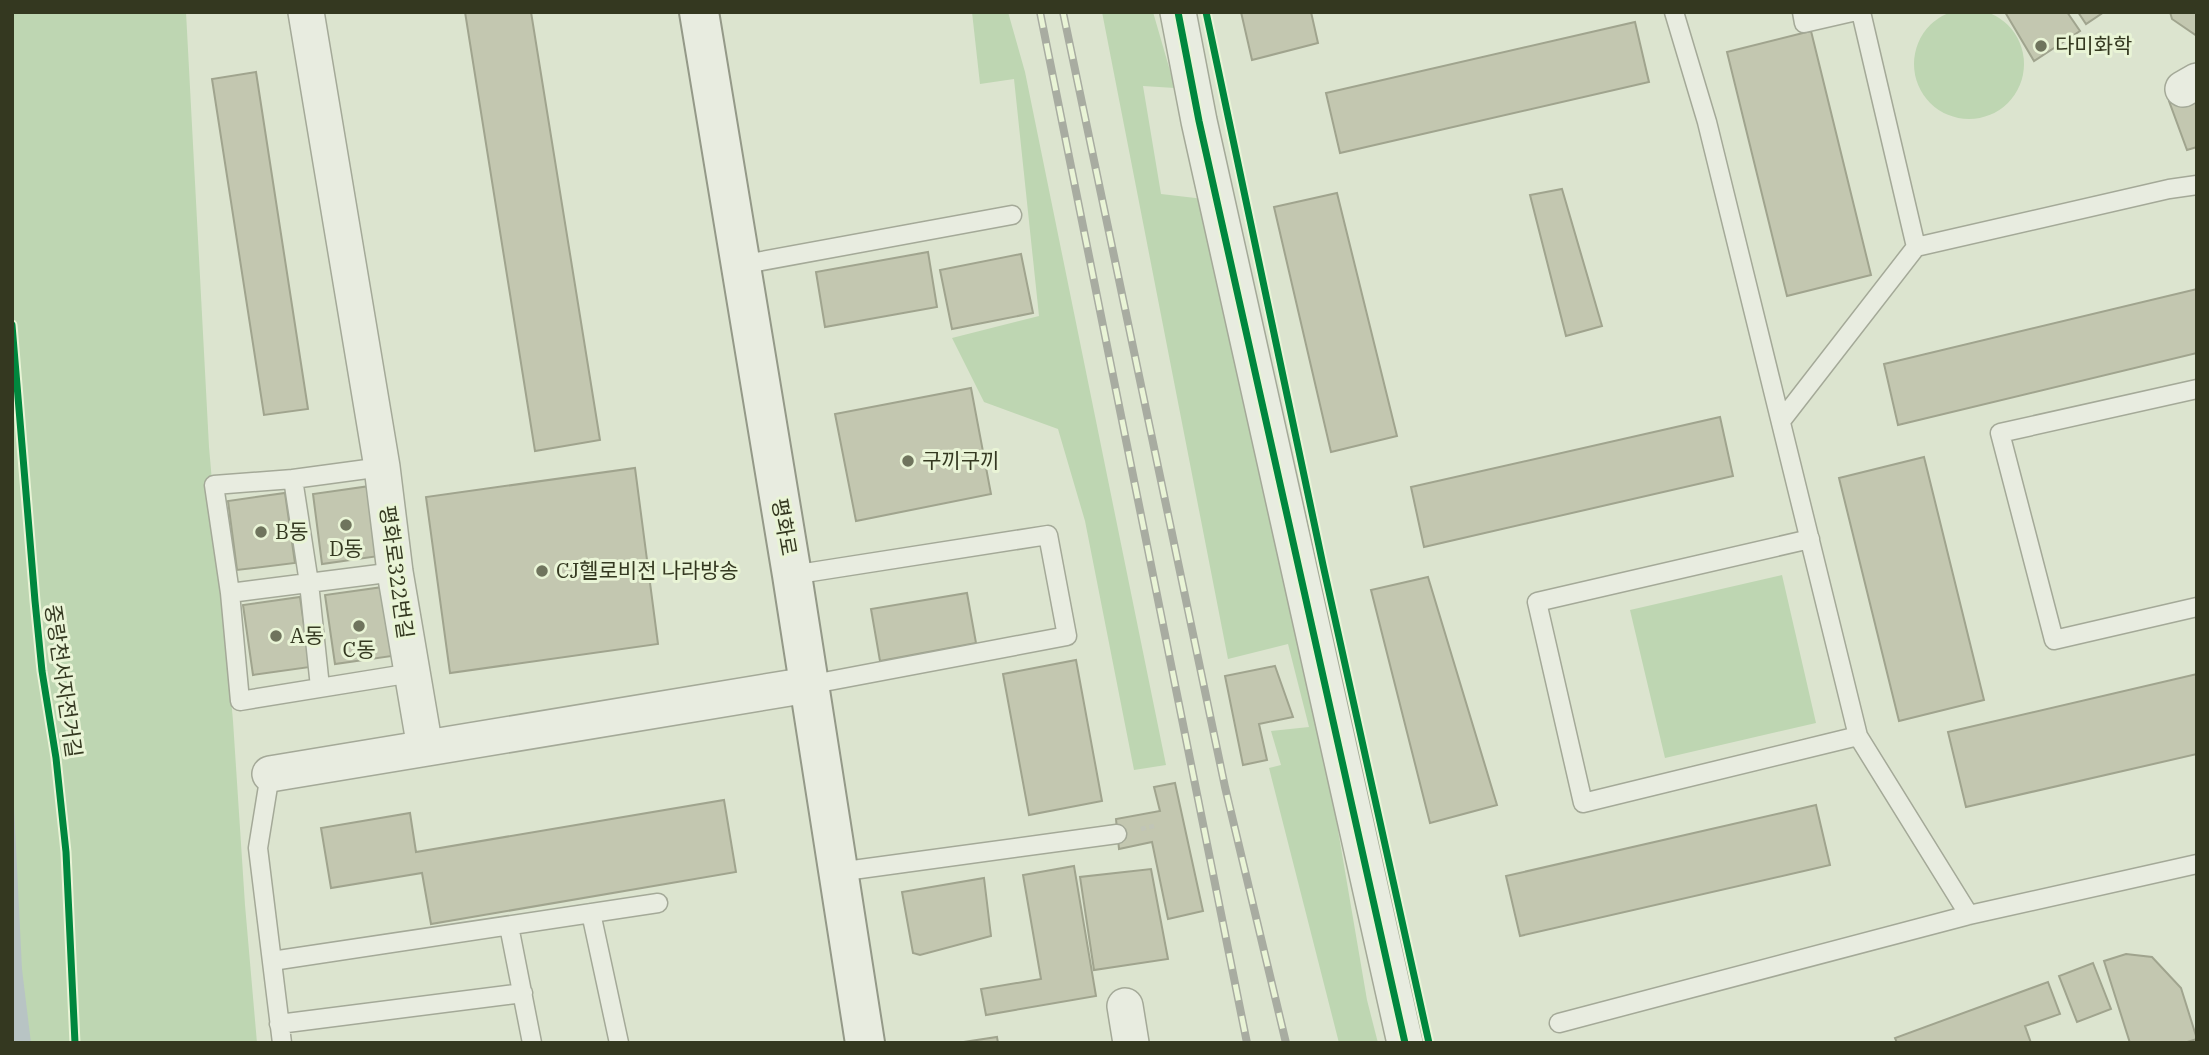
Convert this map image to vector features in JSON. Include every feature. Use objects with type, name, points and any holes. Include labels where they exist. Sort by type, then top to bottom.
[{"type":"main road","name":"평화로","points":[[699,12],[792,575],[865,1043]]},
{"type":"street","name":"평화로322번길","points":[[306,12],[382,467],[395,572],[425,748]]},
{"type":"street","points":[[1178,12],[1199,121],[1405,1043]]},
{"type":"street","points":[[270,774],[808,684]]},
{"type":"street","points":[[1125,1006],[1131,1043]]},
{"type":"lane","points":[[1674,12],[1707,122],[1858,736],[1969,915]]},
{"type":"lane","points":[[1802,12],[1804,23],[1852,12]]},
{"type":"lane","points":[[1861,12],[1916,247]]},
{"type":"lane","points":[[1782,421],[1916,247],[2169,189],[2197,185]]},
{"type":"lane","points":[[740,265],[1012,215]]},
{"type":"lane","points":[[2197,389],[2000,433],[2054,640],[2197,607]]},
{"type":"lane","points":[[382,467],[293,479],[214,485],[240,701],[412,673]]},
{"type":"lane","points":[[293,479],[309,583],[320,687]]},
{"type":"lane","points":[[792,575],[1048,535],[1067,636],[808,684]]},
{"type":"lane","points":[[1810,539],[1536,602],[1583,803],[1858,736]]},
{"type":"lane","points":[[229,593],[395,572]]},
{"type":"lane","points":[[270,774],[258,848],[282,1043]]},
{"type":"lane","points":[[838,872],[1117,834]]},
{"type":"lane","points":[[1559,1023],[1969,915],[2197,864]]},
{"type":"lane","points":[[272,961],[658,903]]},
{"type":"lane","points":[[591,914],[619,1043]]},
{"type":"lane","points":[[509,926],[532,1043]]},
{"type":"lane","points":[[279,1024],[523,993]]},
{"type":"path","points":[[15,360],[17,382]]},
{"type":"green space","points":[[1969,9],[1990,13],[2008,25],[2020,43],[2024,64],[2020,85],[2008,103],[1990,115],[1969,119],[1948,115],[1930,103],[1918,85],[1914,64],[1918,43],[1930,25],[1948,13]]},
{"type":"green space","points":[[12,12],[186,12],[209,447],[257,1043],[12,1043]]},
{"type":"green space","points":[[972,12],[1008,12],[1025,72],[1166,765],[1134,770],[1085,521],[1058,429],[984,402],[952,338],[1039,316],[1014,79],[980,84]]},
{"type":"green space","points":[[1102,12],[1153,12],[1175,88],[1143,86],[1161,194],[1204,199],[1326,760],[1367,1000],[1378,1043],[1339,1043],[1269,768],[1281,765],[1271,731],[1309,727],[1288,644],[1228,659]]},
{"type":"green space","points":[[1782,575],[1816,723],[1665,758],[1630,610]]},
{"type":"shaded area","points":[[12,766],[22,969],[31,1043],[12,1043]]},
{"type":"building","points":[[465,12],[531,12],[600,440],[535,451]]},
{"type":"building","points":[[1241,12],[1311,12],[1318,43],[1252,60]]},
{"type":"building","name":"다미화학","points":[[2005,12],[2067,12],[2080,31],[2034,61]]},
{"type":"building","points":[[2078,12],[2104,12],[2086,24]]},
{"type":"building","points":[[2170,12],[2197,12],[2197,36],[2172,19]]},
{"type":"building","points":[[1635,22],[1649,82],[1340,153],[1326,93]]},
{"type":"building","points":[[1811,31],[1871,275],[1787,296],[1727,52]]},
{"type":"building","points":[[256,72],[308,409],[264,415],[212,79]]},
{"type":"building","points":[[2197,90],[2197,147],[2187,150],[2169,101]]},
{"type":"building","points":[[1562,189],[1602,326],[1566,336],[1530,195]]},
{"type":"building","points":[[1337,193],[1397,436],[1331,452],[1274,207]]},
{"type":"building","points":[[928,252],[937,307],[825,327],[816,272]]},
{"type":"building","points":[[1021,254],[1033,313],[952,329],[940,270]]},
{"type":"building","points":[[2197,289],[2197,353],[1898,425],[1884,364]]},
{"type":"building","points":[[971,388],[991,494],[856,521],[835,414]]},
{"type":"building","points":[[1720,417],[1733,476],[1424,547],[1411,487]]},
{"type":"building","points":[[1924,457],[1984,700],[1899,721],[1839,478]]},
{"type":"building","name":"CJ헬로비전 나라방송","points":[[635,468],[658,644],[450,673],[426,497]]},
{"type":"building","name":"D동","points":[[370,486],[379,556],[322,564],[313,494]]},
{"type":"building","name":"B동","points":[[285,493],[295,563],[237,570],[228,501]]},
{"type":"building","points":[[1428,577],[1497,805],[1430,823],[1371,590]]},
{"type":"building","name":"C동","points":[[383,587],[392,656],[335,664],[325,595]]},
{"type":"building","points":[[967,593],[976,643],[880,661],[871,609]]},
{"type":"building","name":"A동","points":[[300,597],[310,667],[253,675],[243,605]]},
{"type":"building","points":[[1076,660],[1102,801],[1029,815],[1003,674]]},
{"type":"building","points":[[1275,666],[1293,717],[1259,724],[1267,760],[1243,765],[1225,676]]},
{"type":"building","points":[[1275,666],[1293,717],[1259,724],[1267,760],[1243,765],[1225,676]]},
{"type":"building","points":[[2197,674],[2197,754],[1966,807],[1948,732]]},
{"type":"building","points":[[1175,783],[1203,911],[1168,919],[1152,842],[1119,849],[1116,819],[1160,811],[1154,787]]},
{"type":"building","points":[[1175,783],[1203,911],[1168,919],[1152,842],[1119,849],[1116,819],[1160,811],[1154,787]]},
{"type":"building","points":[[724,800],[736,872],[431,924],[422,873],[331,888],[321,828],[410,813],[416,852]]},
{"type":"building","points":[[1816,805],[1830,865],[1520,936],[1506,876]]},
{"type":"building","points":[[1074,866],[1096,996],[986,1015],[981,989],[1041,979],[1023,875]]},
{"type":"building","points":[[1151,869],[1168,959],[1094,970],[1080,877]]},
{"type":"building","points":[[984,878],[991,936],[920,955],[913,953],[902,892]]},
{"type":"building","points":[[2126,954],[2152,957],[2181,988],[2197,1039],[2184,1043],[2130,1043],[2104,961]]},
{"type":"building","points":[[2093,963],[2111,1009],[2077,1022],[2059,976]]},
{"type":"building","points":[[2048,982],[2060,1014],[2025,1026],[2031,1043],[1897,1043],[1895,1038]]},
{"type":"building","points":[[997,1037],[998,1043],[957,1043]]},
{"type":"railway","points":[[1040,12],[1247,1043]]},
{"type":"railway","points":[[1063,12],[1225,787],[1286,1043]]},
{"type":"cycle path","points":[[1178,12],[1199,121],[1405,1043]]},
{"type":"cycle path","points":[[1206,12],[1323,565],[1429,1043]]},
{"type":"cycle path","name":"중랑천서자전거길","points":[[12,325],[42,671],[56,758],[66,852],[75,1043]]},
{"type":"place","name":"다미화학","points":[[2041,46]]},
{"type":"place","name":"구끼구끼","points":[[908,461]]},
{"type":"place","name":"D동","points":[[346,525]]},
{"type":"place","name":"B동","points":[[261,532]]},
{"type":"place","name":"CJ헬로비전 나라방송","points":[[542,571]]},
{"type":"place","name":"C동","points":[[359,626]]},
{"type":"place","name":"A동","points":[[276,636]]}]
